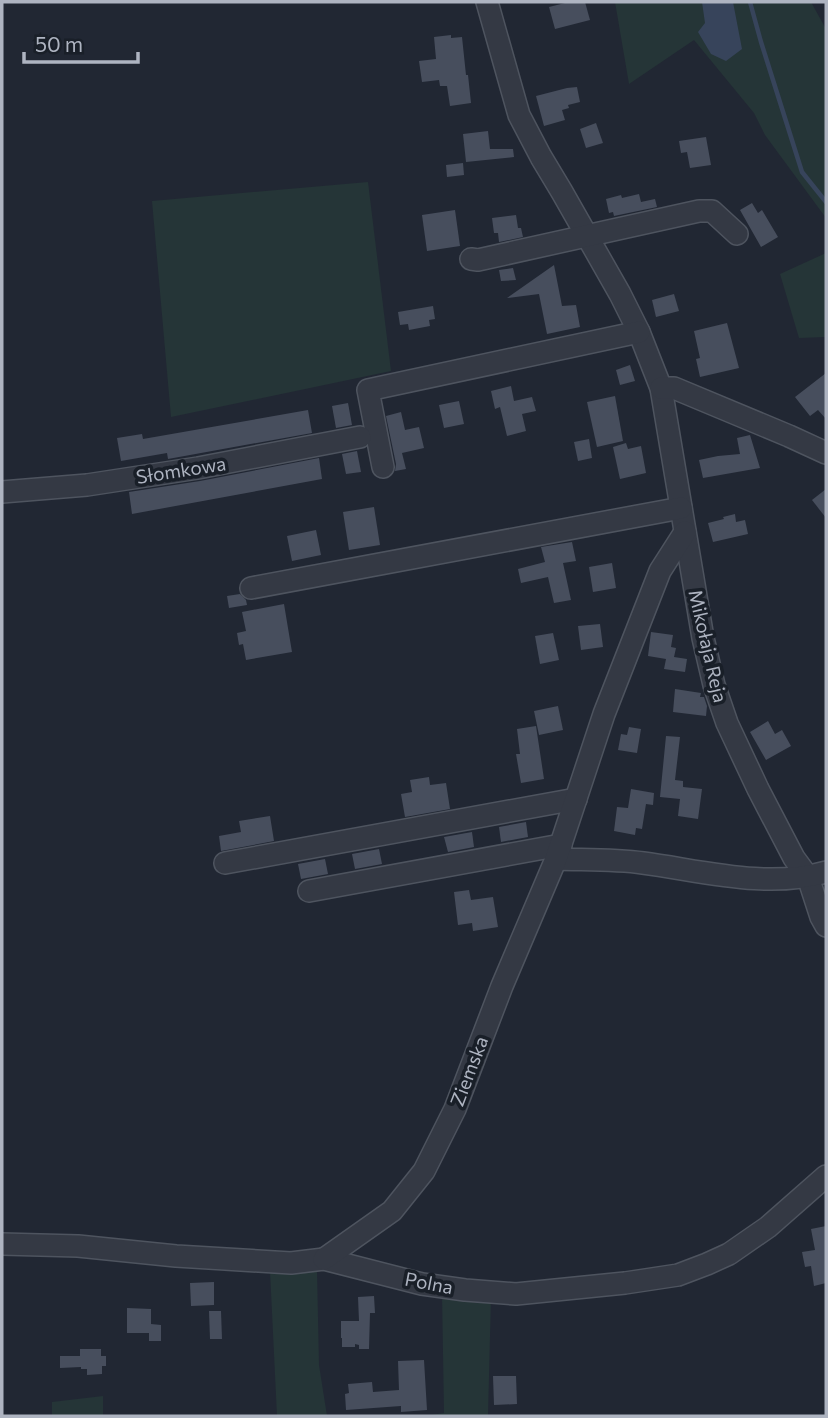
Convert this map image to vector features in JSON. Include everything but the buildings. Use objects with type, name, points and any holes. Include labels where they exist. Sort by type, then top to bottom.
[{"type":"street","name":"Mikołaja Reja","points":[[487,2],[519,115],[620,294],[639,332],[661,388],[703,638],[714,685],[727,723],[794,858],[817,875],[821,916],[826,926]]},
{"type":"street","points":[[471,259],[478,260],[699,211],[712,211],[737,233]]},
{"type":"street","points":[[383,467],[368,390],[639,332]]},
{"type":"street","points":[[661,388],[674,388],[826,453]]},
{"type":"street","name":"Słomkowa","points":[[2,492],[88,485],[360,437]]},
{"type":"street","points":[[251,588],[681,508]]},
{"type":"street","name":"Ziemska","points":[[324,1259],[392,1211],[424,1171],[455,1110],[502,986],[559,852],[604,713],[660,571],[685,531]]},
{"type":"street","points":[[225,863],[576,799]]},
{"type":"street","points":[[309,891],[559,852],[756,878],[817,875]]},
{"type":"street","name":"Polna","points":[[2,1244],[291,1263],[324,1259],[422,1284],[516,1294],[678,1275],[707,1265],[729,1254],[768,1227],[826,1176]]},
{"type":"shaded area","points":[[615,2],[811,2],[826,29],[826,218],[765,135],[754,113],[694,40],[629,84]]},
{"type":"shaded area","points":[[368,182],[391,371],[171,417],[152,201]]},
{"type":"shaded area","points":[[826,253],[826,337],[799,338],[780,274]]},
{"type":"shaded area","points":[[317,1270],[319,1365],[327,1416],[277,1416],[270,1271]]},
{"type":"shaded area","points":[[442,1294],[491,1297],[488,1416],[425,1416],[444,1413]]},
{"type":"shaded area","points":[[103,1396],[103,1416],[52,1416],[52,1402]]},
{"type":"water","points":[[702,2],[733,2],[742,49],[726,61],[711,54],[698,32],[705,23]]},
{"type":"waterway","points":[[750,2],[802,172],[826,202]]}]
